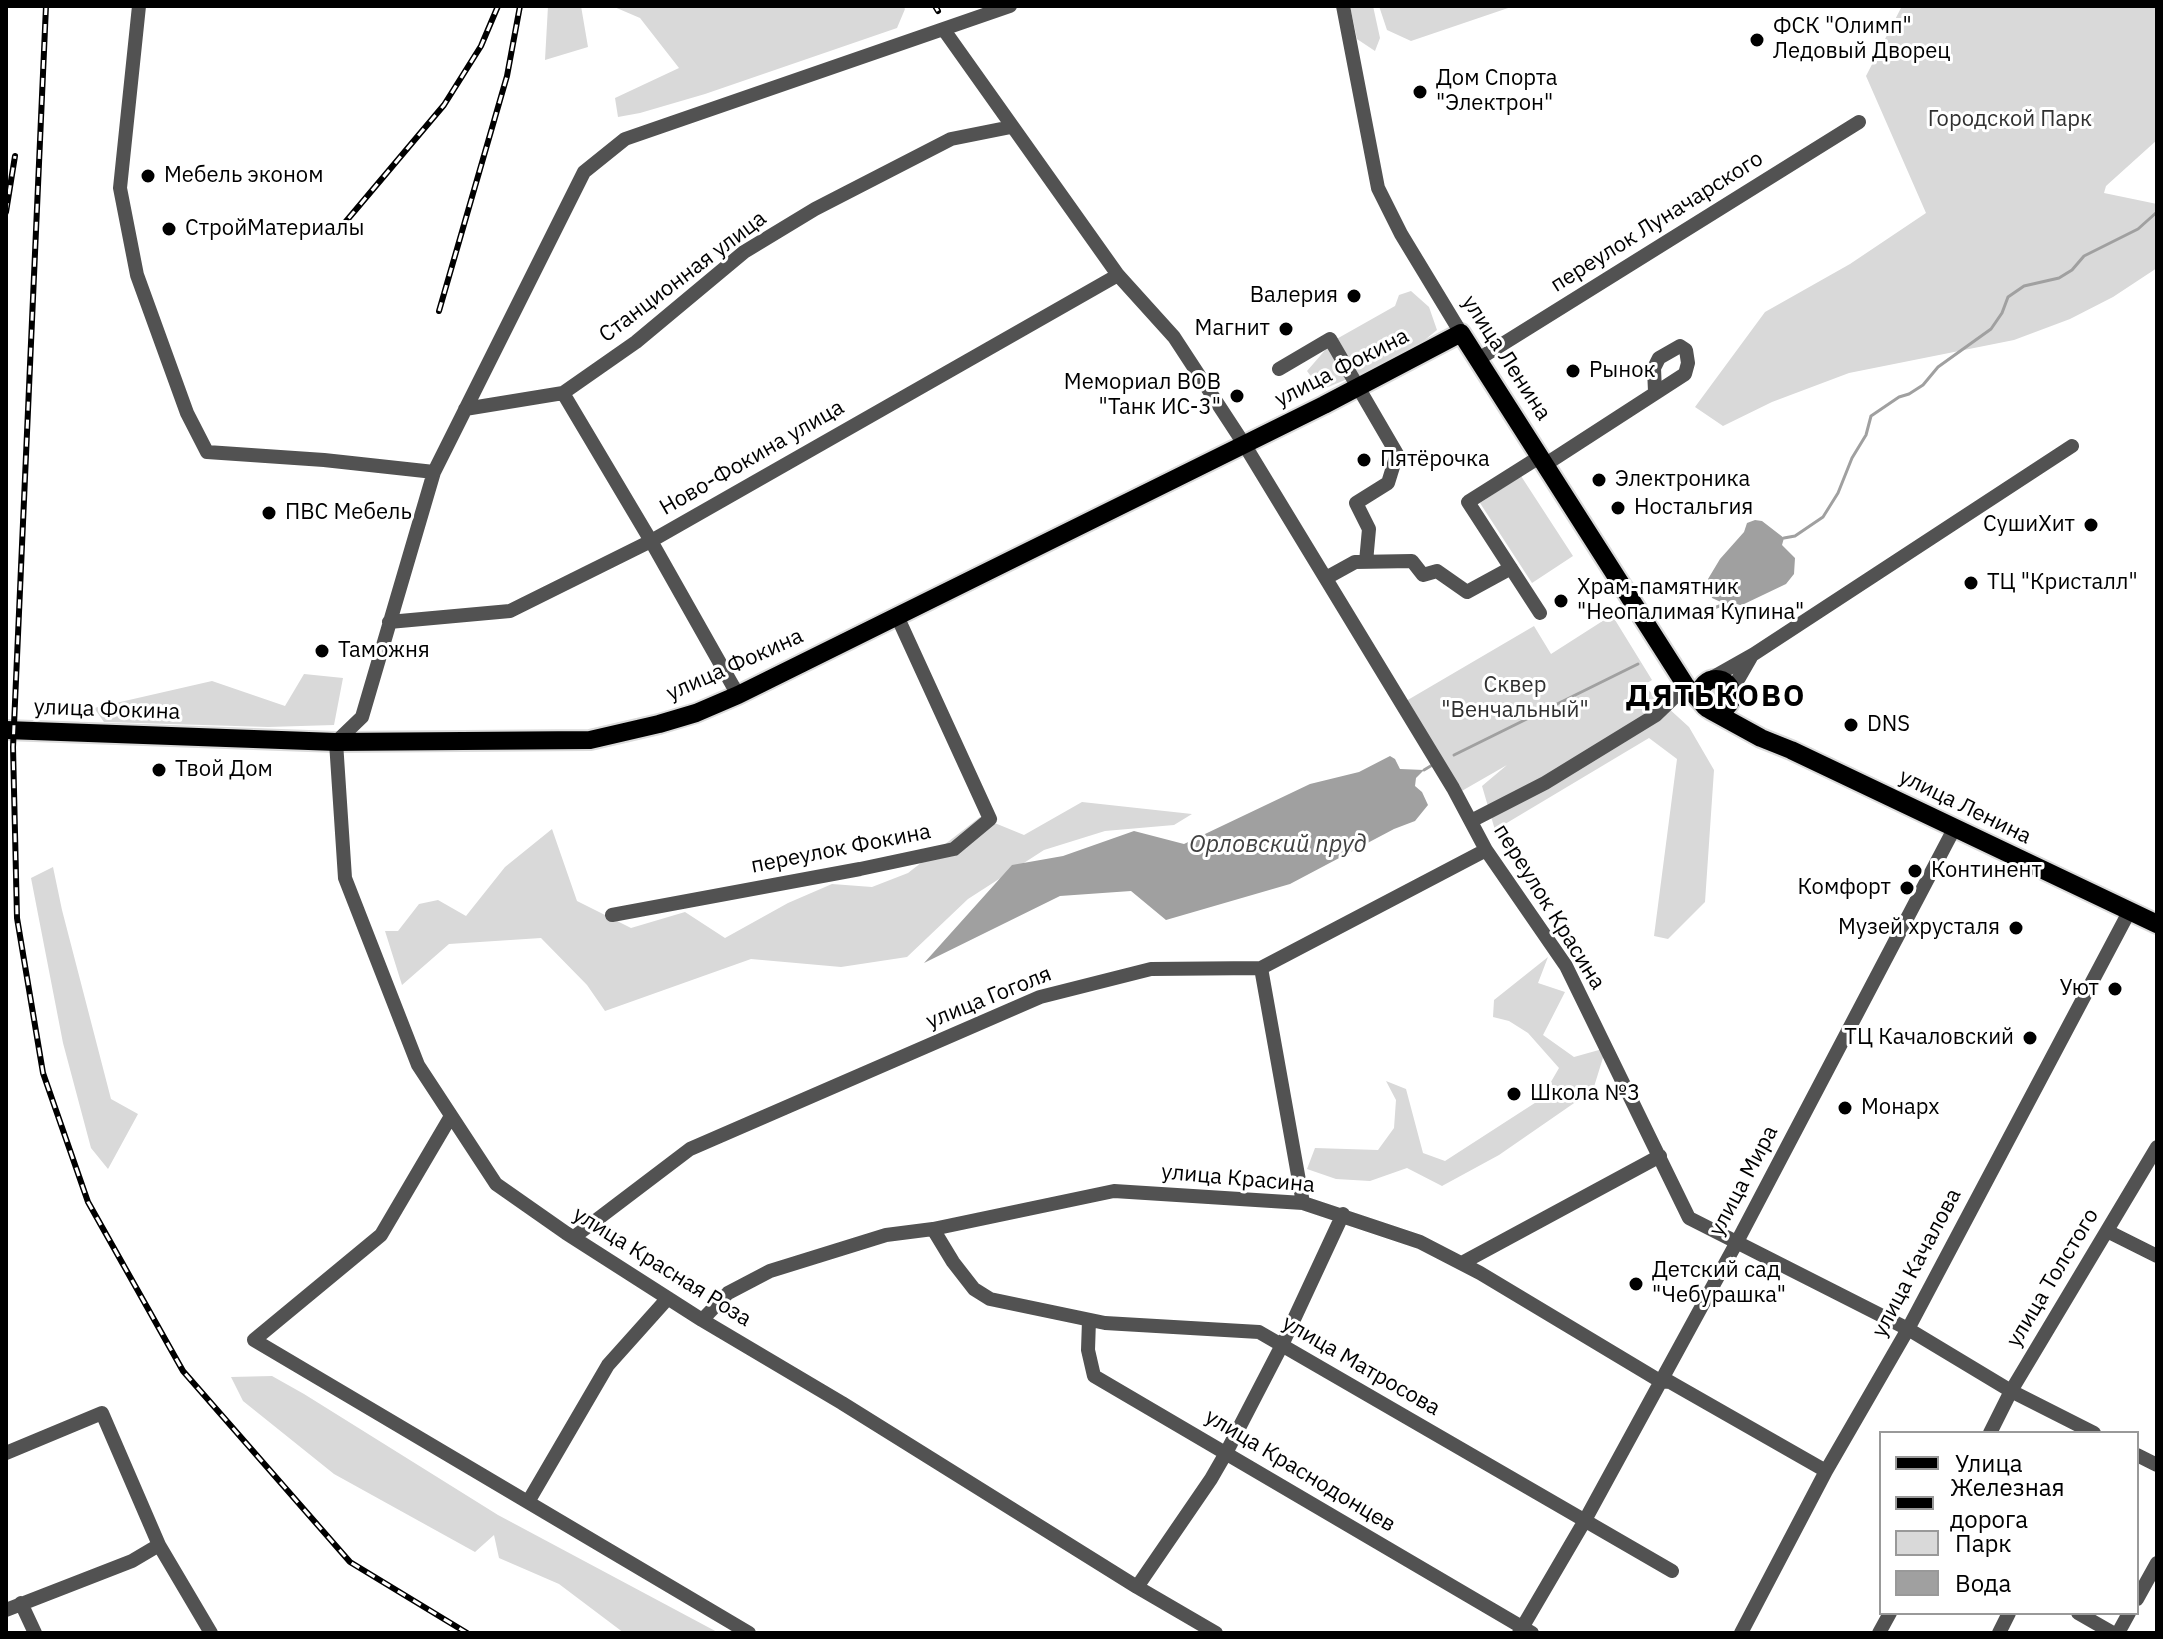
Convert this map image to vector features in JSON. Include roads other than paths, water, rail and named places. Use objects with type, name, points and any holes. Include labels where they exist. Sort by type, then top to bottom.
[{"type":"main road","name":"улица Ленина","points":[[1461,333],[1686,686],[1706,707],[1761,738],[2157,924]]},
{"type":"main road","name":"улица Фокина","points":[[6,730],[336,742],[590,740],[684,716],[738,695],[1360,387],[1461,333]]},
{"type":"main road","points":[[1669,657],[1708,680],[1723,680],[1746,721],[1761,738]]},
{"type":"main road","points":[[1708,680],[1701,688],[1706,707],[1724,709],[1732,694]]},
{"type":"street","points":[[139,6],[120,188],[137,275],[187,413],[207,452],[434,472]]},
{"type":"street","points":[[336,742],[362,717],[434,472],[584,172],[625,139],[1010,6]]},
{"type":"street","name":"улица Ленина","points":[[1343,6],[1378,188],[1401,234],[1461,333]]},
{"type":"street","points":[[944,30],[1118,275],[1174,337],[1326,578],[1355,562],[1412,561],[1423,575],[1437,571],[1467,592],[1511,568]]},
{"type":"street","name":"переулок Луначарского","points":[[1477,360],[1859,122]]},
{"type":"street","name":"Станционная улица","points":[[465,409],[563,393],[636,342],[744,252],[815,209],[951,139],[1011,127]]},
{"type":"street","name":"Ново-Фокина улица","points":[[389,622],[510,611],[651,541],[1118,275]]},
{"type":"street","points":[[1279,369],[1330,339],[1397,454],[1388,483],[1356,503],[1369,529],[1366,562]]},
{"type":"street","points":[[1540,613],[1468,502],[1619,418],[1655,392]]},
{"type":"street","points":[[563,393],[738,695]]},
{"type":"street","points":[[1708,680],[1754,654],[2072,446]]},
{"type":"street","name":"переулок Красина","points":[[1326,578],[1453,788],[1486,850],[1566,966],[1689,1218],[1738,1240],[1908,1329],[2011,1391],[2090,1431]]},
{"type":"street","name":"переулок Фокина","points":[[612,915],[954,849],[990,819],[897,616]]},
{"type":"street","points":[[1732,694],[1754,654]]},
{"type":"street","points":[[1471,821],[1545,783],[1656,715],[1686,686]]},
{"type":"street","name":"улица Красная Роза","points":[[336,742],[345,878],[418,1065],[496,1184],[702,1320],[1216,1633]]},
{"type":"street","name":"улица Мира","points":[[1524,1631],[1738,1240],[1954,829]]},
{"type":"street","name":"улица Гоголя","points":[[574,1237],[690,1149],[1040,997],[1151,969],[1261,968],[1486,850]]},
{"type":"street","name":"улица Качалова","points":[[1741,1633],[1826,1471],[1908,1329],[2129,912]]},
{"type":"street","points":[[1261,968],[1303,1203]]},
{"type":"street","points":[[451,1116],[381,1235],[254,1340],[749,1633]]},
{"type":"street","name":"улица Толстого","points":[[1991,1431],[2011,1391],[2157,1147]]},
{"type":"street","points":[[1462,1263],[1660,1156]]},
{"type":"street","name":"улица Красина","points":[[702,1320],[728,1293],[770,1271],[886,1235],[933,1229],[1114,1191],[1303,1203],[1420,1242],[1462,1263],[1660,1381],[1670,1382],[1826,1471]]},
{"type":"street","points":[[1137,1587],[1226,1453],[1282,1345],[1343,1214]]},
{"type":"street","name":"улица Матросова","points":[[933,1229],[974,1289],[990,1299],[1089,1320],[1259,1332],[1672,1571]]},
{"type":"street","points":[[2107,1231],[2157,1256]]},
{"type":"street","points":[[528,1502],[608,1365],[668,1298]]},
{"type":"street","name":"улица Краснодонцев","points":[[1089,1320],[1088,1350],[1094,1376],[1524,1631]]},
{"type":"street","points":[[6,1453],[102,1413],[159,1545],[211,1633]]},
{"type":"street","points":[[2139,1456],[2157,1465]]},
{"type":"street","points":[[6,1610],[132,1561],[159,1545]]},
{"type":"street","points":[[2139,1595],[2157,1563]]},
{"type":"street","points":[[21,1603],[35,1633]]},
{"type":"street","points":[[1879,1633],[1889,1615]]},
{"type":"street","points":[[1999,1633],[2008,1615]]},
{"type":"street","points":[[2082,1615],[2116,1633],[2128,1615]]},
{"type":"water","points":[[1762,521],[1784,538],[1782,545],[1795,558],[1794,574],[1786,584],[1742,605],[1725,604],[1712,598],[1708,579],[1720,559],[1744,532],[1747,523]]},
{"type":"water","name":"Орловский пруд","points":[[1390,756],[1400,769],[1424,770],[1416,778],[1415,786],[1428,805],[1415,821],[1290,884],[1166,920],[1131,891],[1060,896],[924,963],[1012,865],[1063,856],[1134,831],[1184,844],[1310,784],[1359,772]]},
{"type":"waterway","points":[[1784,538],[1795,536],[1823,517],[1866,435],[1871,416],[1923,385],[1938,367],[1991,329],[2008,297],[2024,286],[2059,278],[2072,270],[2084,256],[2138,229],[2157,212]]},
{"type":"waterway","points":[[1694,618],[1725,604]]},
{"type":"waterway","points":[[1454,755],[1638,664]]},
{"type":"waterway","points":[[1424,770],[1434,764]]},
{"type":"railway","points":[[46,6],[13,747],[17,918],[43,1073],[88,1202],[183,1371],[350,1562],[467,1633]]},
{"type":"railway","points":[[337,232],[444,105],[481,46],[498,6]]},
{"type":"railway","points":[[439,311],[507,76],[520,6]]},
{"type":"railway","points":[[935,6],[938,11]]},
{"type":"railway","points":[[6,212],[15,156]]},
{"type":"place","name":"ФСК \"Олимп\" Ледовый Дворец","points":[[1757,40]]},
{"type":"place","name":"Дом Спорта \"Электрон\"","points":[[1420,92]]},
{"type":"place","name":"Мебель эконом","points":[[148,176]]},
{"type":"place","name":"СтройМатериалы","points":[[169,229]]},
{"type":"place","name":"Валерия","points":[[1354,296]]},
{"type":"place","name":"Магнит","points":[[1286,329]]},
{"type":"place","name":"Рынок","points":[[1573,371]]},
{"type":"place","name":"Мемориал ВОВ \"Танк ИС-3\"","points":[[1237,396]]},
{"type":"place","name":"Пятёрочка","points":[[1364,460]]},
{"type":"place","name":"Электроника","points":[[1599,480]]},
{"type":"place","name":"Ностальгия","points":[[1618,508]]},
{"type":"place","name":"ПВС Мебель","points":[[269,513]]},
{"type":"place","name":"СушиХит","points":[[2091,525]]},
{"type":"place","name":"ТЦ \"Кристалл\"","points":[[1971,583]]},
{"type":"place","name":"Храм-памятник \"Неопалимая Купина\"","points":[[1561,601]]},
{"type":"place","name":"Таможня","points":[[322,651]]},
{"type":"place","name":"DNS","points":[[1851,725]]},
{"type":"place","name":"Твой Дом","points":[[159,770]]},
{"type":"place","name":"Континент","points":[[1915,871]]},
{"type":"place","name":"Комфорт","points":[[1907,888]]},
{"type":"place","name":"Музей хрусталя","points":[[2016,928]]},
{"type":"place","name":"Уют","points":[[2115,989]]},
{"type":"place","name":"ТЦ Качаловский","points":[[2030,1038]]},
{"type":"place","name":"Школа №3","points":[[1514,1094]]},
{"type":"place","name":"Монарх","points":[[1845,1108]]},
{"type":"place","name":"Детский сад \"Чебурашка\"","points":[[1636,1284]]},
{"type":"district","name":"ДЯТЬКОВО","points":[[1716,697]]},
{"type":"park label","name":"Городской Парк","points":[[2010,120]]},
{"type":"park label","name":"Сквер \"Венчальный\"","points":[[1515,698]]}]
